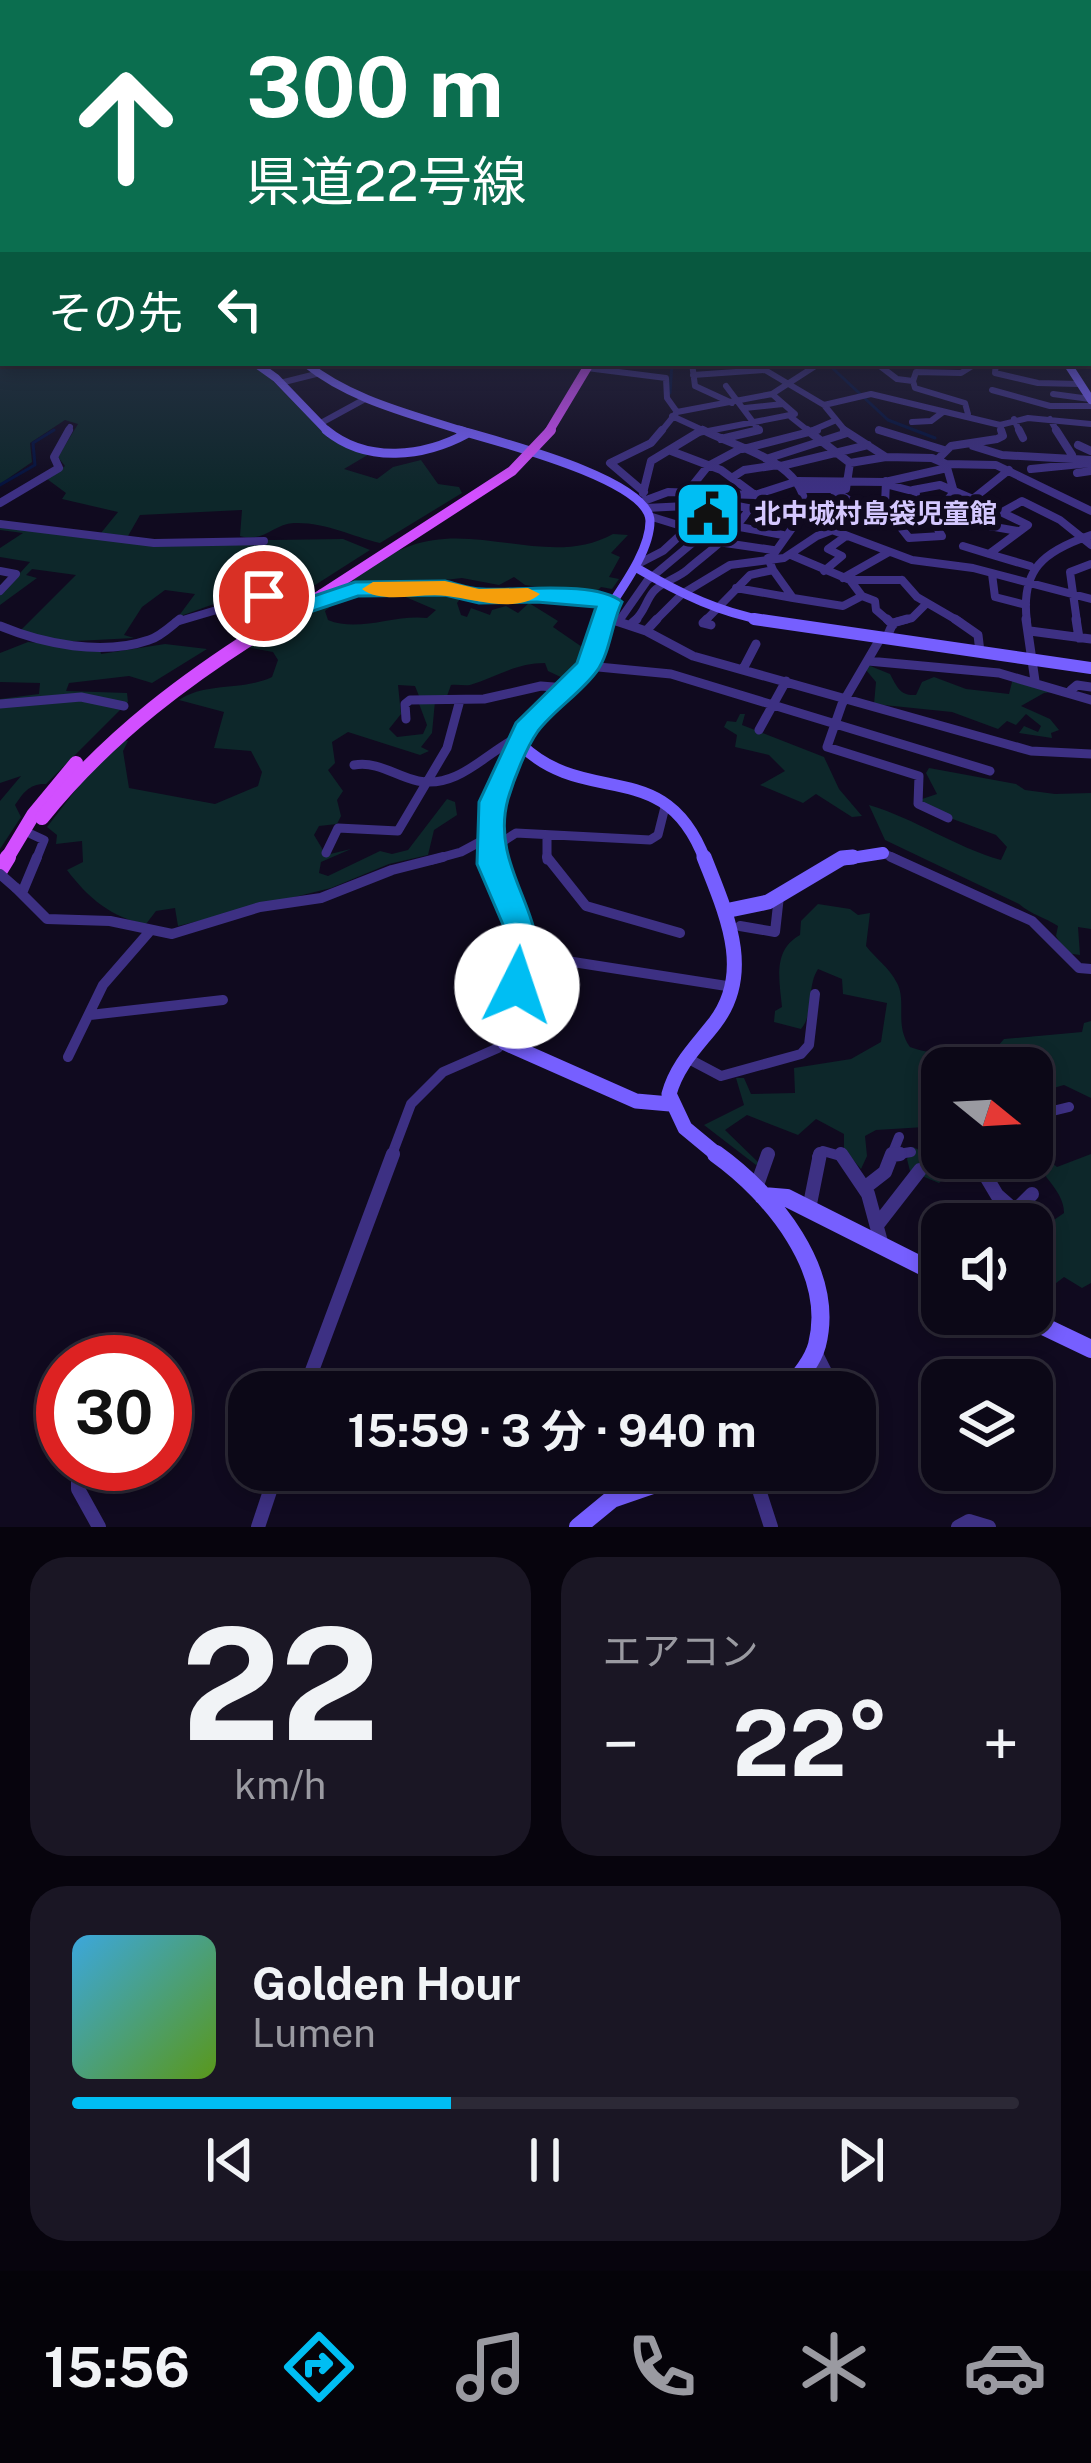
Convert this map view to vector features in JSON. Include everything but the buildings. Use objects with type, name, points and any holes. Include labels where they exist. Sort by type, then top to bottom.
[{"type":"main road","points":[[13,891],[31,834],[42,818],[84,766],[145,709],[195,672],[481,495],[562,414],[585,366]]},
{"type":"main road","points":[[0,872],[33,815],[76,763],[161,688],[318,594]]},
{"type":"street","points":[[259,366],[341,440],[391,452],[445,448],[468,433]]},
{"type":"street","points":[[308,366],[364,399],[468,433],[522,457],[600,475],[688,527],[783,535]]},
{"type":"street","points":[[591,366],[666,378],[674,414],[780,465],[800,485],[807,507],[771,555],[773,570],[793,598]]},
{"type":"street","points":[[692,366],[699,388],[739,404],[772,394],[816,366]]},
{"type":"street","points":[[693,375],[754,366]]},
{"type":"street","points":[[762,366],[824,405],[847,433],[886,457]]},
{"type":"street","points":[[819,366],[831,375]]},
{"type":"street","points":[[880,366],[896,380],[964,376],[974,366]]},
{"type":"street","points":[[923,366],[915,376],[915,388],[965,403],[968,414]]},
{"type":"street","points":[[996,366],[995,373],[1038,383],[1091,383]]},
{"type":"street","points":[[1069,366],[1091,402]]},
{"type":"street","points":[[280,382],[316,374]]},
{"type":"street","points":[[699,388],[721,387],[759,430],[721,440]]},
{"type":"street","points":[[750,388],[761,397]]},
{"type":"street","points":[[992,390],[1050,406],[1091,402]]},
{"type":"street","points":[[772,394],[806,433],[850,463],[886,457],[982,463],[1009,470],[1088,506]]},
{"type":"street","points":[[824,405],[871,394],[1000,424],[1017,419],[1091,424]]},
{"type":"street","points":[[1053,394],[1091,402]]},
{"type":"street","points":[[687,408],[683,403],[688,398]]},
{"type":"street","points":[[1017,398],[1023,438]]},
{"type":"street","points":[[321,423],[364,399]]},
{"type":"street","points":[[354,765],[370,760],[427,782],[452,780],[520,736],[588,666],[603,616],[635,566],[646,467],[705,428],[793,414],[814,400]]},
{"type":"street","points":[[783,404],[687,408],[674,414],[644,448],[610,465],[643,503],[727,503],[748,511],[800,518],[912,560],[1091,599]]},
{"type":"street","points":[[715,406],[729,422]]},
{"type":"street","points":[[913,422],[931,422],[943,412]]},
{"type":"street","points":[[1050,419],[1073,456],[1091,465]]},
{"type":"street","points":[[693,505],[690,491],[709,466],[768,439],[806,433],[834,421]]},
{"type":"street","points":[[974,446],[1003,436],[1000,424]]},
{"type":"street","points":[[0,503],[56,471],[59,465],[54,457],[70,427]]},
{"type":"street","points":[[879,430],[944,450],[959,441],[1030,464],[1091,465]]},
{"type":"street","points":[[766,459],[847,433]]},
{"type":"street","points":[[733,477],[744,470],[868,445]]},
{"type":"street","points":[[1078,446],[1091,451]]},
{"type":"street","points":[[644,448],[709,466],[755,495]]},
{"type":"street","points":[[944,450],[954,492]]},
{"type":"street","points":[[1020,476],[1030,464],[1073,456]]},
{"type":"street","points":[[800,485],[846,489],[850,463]]},
{"type":"street","points":[[887,483],[944,464]]},
{"type":"street","points":[[1077,472],[1091,465]]},
{"type":"street","points":[[954,519],[1009,470]]},
{"type":"street","points":[[643,503],[652,494],[755,495],[847,481],[914,490],[940,485],[1028,525],[989,554]]},
{"type":"street","points":[[887,483],[886,505],[909,538],[942,536],[931,516]]},
{"type":"street","points":[[992,483],[1007,489]]},
{"type":"street","points":[[1053,491],[1069,484]]},
{"type":"street","points":[[914,490],[914,513]]},
{"type":"street","points":[[834,491],[878,518]]},
{"type":"street","points":[[931,516],[954,492]]},
{"type":"street","points":[[725,543],[755,495]]},
{"type":"street","points":[[1004,511],[1022,500],[1087,536],[1091,545]]},
{"type":"street","points":[[790,555],[831,529],[895,514],[1018,531]]},
{"type":"street","points":[[0,524],[154,543],[264,541]]},
{"type":"street","points":[[635,566],[672,544],[688,527]]},
{"type":"street","points":[[618,598],[708,530]]},
{"type":"street","points":[[824,571],[842,556],[828,550],[846,536]]},
{"type":"street","points":[[1035,681],[1024,582],[1030,566],[1053,547],[1087,536]]},
{"type":"street","points":[[625,623],[645,613],[646,602],[706,550],[725,543],[771,555]]},
{"type":"street","points":[[963,546],[1030,566]]},
{"type":"street","points":[[846,579],[856,565],[878,562],[890,552]]},
{"type":"street","points":[[646,631],[682,594],[730,565],[771,555],[790,555],[846,579],[902,580]]},
{"type":"street","points":[[902,580],[912,560]]},
{"type":"street","points":[[1079,638],[1070,572],[1091,564]]},
{"type":"street","points":[[635,566],[718,610],[1091,668]]},
{"type":"street","points":[[711,626],[703,623],[750,575],[773,570]]},
{"type":"street","points":[[0,572],[16,574],[0,590]]},
{"type":"street","points":[[992,574],[995,597],[1026,605]]},
{"type":"street","points":[[846,579],[862,596],[875,601],[875,610],[893,625]]},
{"type":"street","points":[[902,580],[912,594],[978,634],[980,652]]},
{"type":"street","points":[[0,626],[37,640],[106,646],[151,640],[185,616],[264,596],[313,604],[355,589],[445,588],[479,596],[646,602]]},
{"type":"street","points":[[736,588],[843,606],[862,596]]},
{"type":"street","points":[[618,598],[625,623]]},
{"type":"street","points":[[927,603],[912,618],[893,625],[853,676],[849,699],[832,722],[827,747],[919,776],[918,804],[948,818]]},
{"type":"street","points":[[603,616],[646,631],[681,651],[1031,751],[1091,754]]},
{"type":"street","points":[[1030,631],[1091,639]]},
{"type":"street","points":[[743,669],[756,644]]},
{"type":"street","points":[[671,674],[681,651]]},
{"type":"street","points":[[868,661],[896,670],[946,668],[1035,681],[1091,700]]},
{"type":"street","points":[[588,666],[671,674],[990,771]]},
{"type":"street","points":[[759,730],[786,681]]},
{"type":"street","points":[[1071,690],[1077,685],[1091,687]]},
{"type":"street","points":[[406,719],[407,700],[460,700],[541,686],[568,688]]},
{"type":"street","points":[[0,704],[81,697],[124,706]]},
{"type":"street","points":[[326,853],[338,828],[398,831],[447,748],[460,700]]},
{"type":"street","points":[[520,736],[525,750],[555,771],[668,802],[688,823],[725,911],[735,956],[733,987],[725,1008],[685,1057],[670,1084],[670,1104],[689,1134],[760,1192],[816,1285],[820,1318],[814,1352],[801,1371]]},
{"type":"street","points":[[505,1043],[522,954],[522,927],[499,884],[490,844],[493,802],[520,736]]},
{"type":"street","points":[[0,872],[13,891],[47,920],[110,921],[150,931],[198,929],[260,907],[321,898],[392,870],[516,833],[656,839],[662,806],[668,802]]},
{"type":"street","points":[[547,835],[547,862],[586,906],[680,933]]},
{"type":"street","points":[[725,911],[779,896],[842,858],[859,852],[883,853],[1016,912],[1032,921],[1079,968],[1091,969]]},
{"type":"street","points":[[740,926],[775,932],[779,896]]},
{"type":"street","points":[[68,1057],[103,985],[150,931]]},
{"type":"street","points":[[522,954],[733,987]]},
{"type":"street","points":[[685,1057],[721,1076],[801,1054],[809,1045],[815,994]]},
{"type":"street","points":[[90,1015],[223,1000]]},
{"type":"street","points":[[312,1371],[411,1104],[443,1072],[505,1043],[636,1101],[670,1104]]},
{"type":"street","points":[[1053,1111],[1069,1107]]},
{"type":"street","points":[[867,1186],[885,1172],[899,1137]]},
{"type":"street","points":[[809,1209],[812,1175],[823,1151],[839,1152],[867,1186],[882,1246]]},
{"type":"street","points":[[892,1155],[911,1152]]},
{"type":"street","points":[[760,1192],[768,1154]]},
{"type":"street","points":[[878,1224],[920,1170]]},
{"type":"street","points":[[988,1179],[1007,1203]]},
{"type":"street","points":[[760,1192],[779,1195],[921,1266]]},
{"type":"street","points":[[1021,1203],[1033,1194]]},
{"type":"street","points":[[1053,1331],[1091,1349]]},
{"type":"street","points":[[814,1352],[824,1371]]},
{"type":"street","points":[[78,1491],[99,1527]]},
{"type":"street","points":[[258,1527],[270,1491]]},
{"type":"street","points":[[578,1527],[612,1499],[635,1491]]},
{"type":"street","points":[[761,1491],[772,1527]]},
{"type":"street","points":[[958,1527],[969,1521],[989,1527]]},
{"type":"green space","points":[[0,366],[256,366],[339,444],[371,453],[344,469],[377,479],[393,467],[421,460],[438,484],[459,487],[462,493],[380,543],[305,523],[287,524],[256,537],[240,536],[242,510],[140,515],[128,536],[101,533],[118,512],[62,499],[66,493],[47,479],[65,466],[58,457],[78,424],[65,420],[30,443],[32,462],[0,484]]},
{"type":"green space","points":[[0,525],[143,542],[343,539],[370,550],[298,596],[295,587],[266,585],[178,617],[195,594],[165,590],[142,607],[124,635],[134,638],[57,642],[19,632],[76,575],[32,569],[26,575],[37,578],[0,605],[0,595],[30,562],[0,557],[0,548],[23,533],[0,530]]},
{"type":"green space","points":[[613,534],[628,535],[611,553],[620,557],[609,577],[619,579],[612,589],[601,587],[593,595],[525,585],[514,577],[499,585],[462,578],[419,583],[420,588],[386,584],[330,596],[389,556],[435,540],[564,547]]},
{"type":"green space","points":[[437,590],[463,595],[457,603],[461,615],[467,617],[471,608],[490,615],[506,606],[518,613],[529,603],[558,621],[553,627],[585,649],[583,663],[567,680],[548,671],[545,663],[515,668],[470,685],[451,685],[447,696],[419,696],[415,686],[398,685],[401,714],[389,729],[397,737],[423,734],[427,725],[418,701],[435,701],[432,733],[421,747],[429,751],[420,755],[348,732],[332,742],[335,763],[328,770],[343,791],[337,800],[341,816],[337,824],[319,826],[314,835],[326,855],[351,849],[321,862],[319,873],[328,876],[380,851],[408,850],[447,799],[455,802],[457,815],[434,830],[428,855],[389,864],[331,888],[178,926],[175,908],[156,911],[146,924],[112,912],[67,870],[83,862],[82,841],[56,844],[57,835],[47,827],[121,739],[128,741],[123,751],[129,788],[215,804],[258,786],[262,772],[251,751],[214,748],[224,712],[179,700],[200,691],[272,677],[278,660],[273,652],[246,647],[320,603],[367,591],[340,599],[325,611],[328,620],[352,625],[427,618],[436,610],[394,592]]},
{"type":"green space","points":[[28,642],[100,649],[101,654],[165,644],[207,649],[152,683],[129,676],[69,683],[66,691],[127,693],[128,702],[46,784],[24,793],[15,805],[21,817],[0,849],[0,801],[21,776],[0,783],[0,699],[39,694],[40,683],[0,682],[0,653]]},
{"type":"green space","points":[[868,665],[890,674],[900,690],[911,695],[934,677],[966,689],[1009,694],[1013,678],[1071,690],[1044,693],[1021,706],[1050,719],[1059,730],[1051,733],[1052,738],[1019,733],[1024,726],[1038,732],[1041,726],[1026,714],[1016,725],[1007,721],[998,729],[952,712],[874,704],[876,682],[866,670]]},
{"type":"green space","points":[[745,714],[742,725],[824,757],[839,789],[862,816],[852,817],[816,794],[803,803],[760,785],[785,771],[769,755],[735,747],[737,735],[724,727],[727,721],[736,722]]},
{"type":"green space","points":[[929,768],[1016,784],[1025,790],[1091,793],[1091,929],[1078,927],[1080,955],[1066,953],[1053,923],[885,840],[869,805],[1001,860],[1007,847],[996,835],[923,808],[922,799],[937,794],[926,773]]},
{"type":"green space","points":[[818,904],[850,909],[858,915],[870,913],[866,946],[897,983],[905,1039],[910,1047],[921,1050],[921,1127],[876,1130],[865,1136],[867,1156],[861,1169],[844,1149],[844,1134],[816,1119],[798,1135],[747,1115],[725,1130],[760,1164],[756,1165],[704,1125],[744,1105],[736,1078],[744,1078],[751,1094],[795,1093],[794,1068],[851,1059],[881,1042],[887,1003],[843,994],[842,979],[818,969],[801,1029],[774,1022],[775,1011],[782,1007],[782,957],[800,935],[801,921]]},
{"type":"green space","points":[[1091,1021],[1091,1098],[1064,1085],[1053,1088],[1053,1047],[997,1047],[1004,1039],[1082,1032],[1084,1023]]},
{"type":"green space","points":[[913,1147],[921,1151],[921,1176],[910,1171],[907,1159]]},
{"type":"green space","points":[[1091,1154],[1091,1283],[1082,1288],[1064,1277],[1053,1285],[1053,1221],[1064,1213],[1048,1179],[1053,1179],[1053,1164],[1057,1167]]},
{"type":"waterway","points":[[670,393],[672,366]]},
{"type":"waterway","points":[[830,366],[888,420],[935,438]]},
{"type":"waterway","points":[[0,485],[35,465],[33,443],[54,430]]},
{"type":"slow traffic","points":[[373,589],[528,594]]},
{"type":"place","name":"北中城村島袋児童館","points":[[708,514]]},
{"type":"route","points":[[264,596],[313,604],[355,589],[445,588],[479,596],[537,595],[610,602],[598,625],[588,666],[520,736],[493,802],[492,864],[523,934],[517,986]]}]
